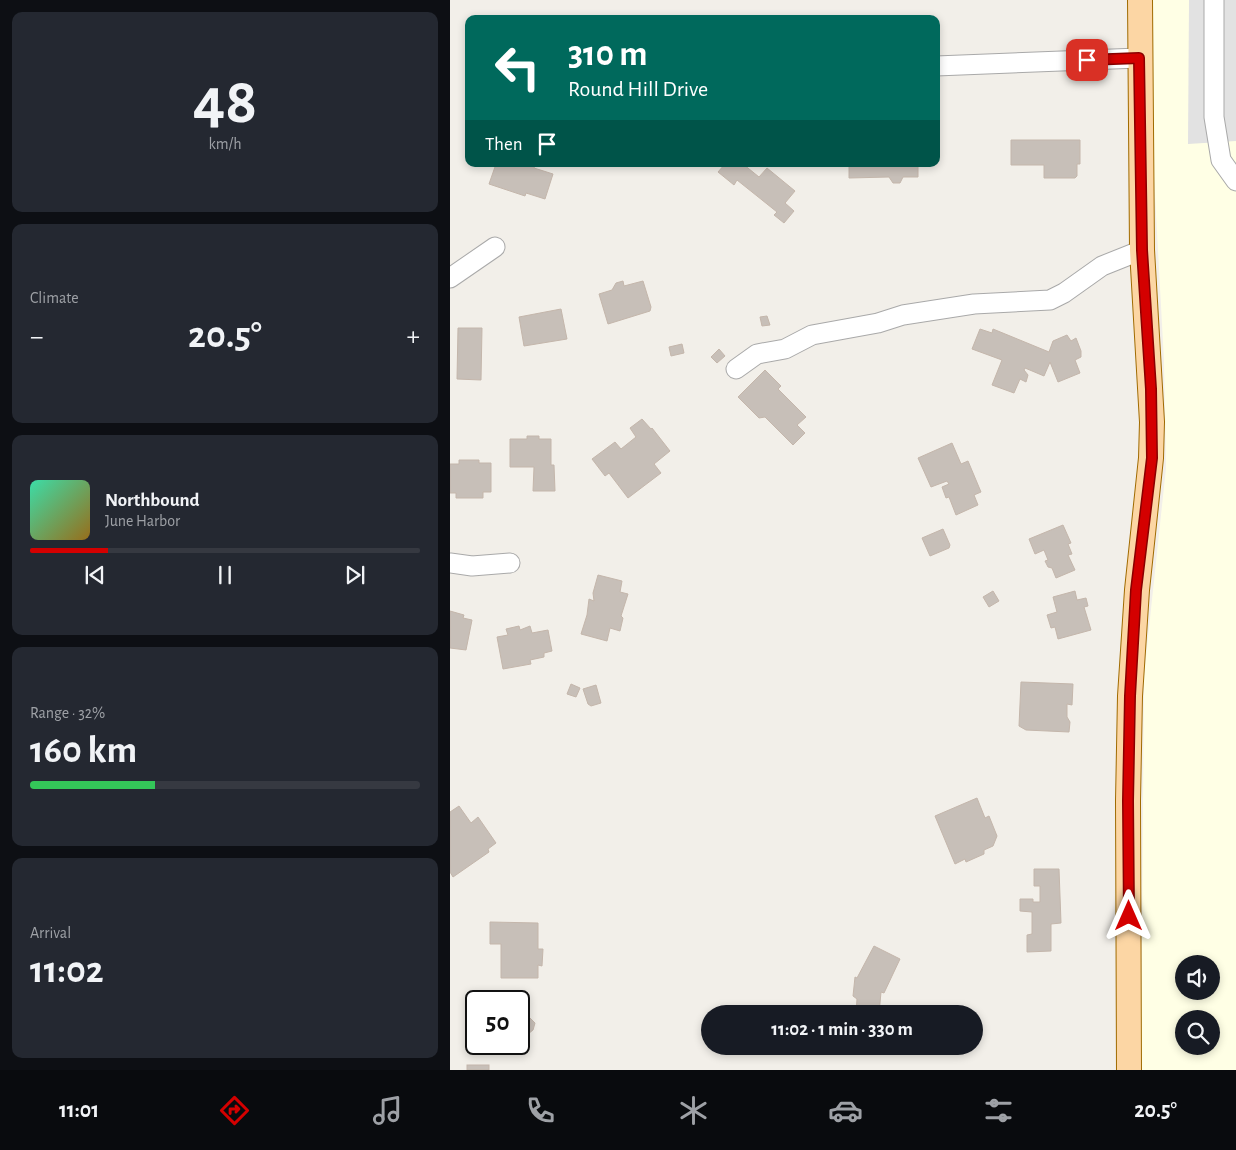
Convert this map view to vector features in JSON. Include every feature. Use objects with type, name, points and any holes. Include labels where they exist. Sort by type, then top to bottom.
[{"type":"main road","points":[[1129,1070],[1128,801],[1130,696],[1136,590],[1152,458],[1151,389],[1142,250],[1140,0]]},
{"type":"street","points":[[1214,0],[1214,117],[1221,160],[1236,181]]},
{"type":"street","points":[[940,66],[1139,58]]},
{"type":"street","points":[[450,278],[494,247]]},
{"type":"street","points":[[736,369],[757,354],[785,349],[812,335],[878,323],[903,315],[974,304],[1050,300],[1064,293],[1102,266],[1142,250]]},
{"type":"street","points":[[450,563],[472,566],[510,563]]},
{"type":"shaded area","points":[[1148,0],[1236,0],[1236,1070],[1141,1070],[1144,675],[1166,468],[1164,361],[1147,48]]},
{"type":"shaded area","points":[[1189,0],[1236,0],[1236,141],[1188,144]]},
{"type":"building","points":[[1011,140],[1080,140],[1080,164],[1077,164],[1077,176],[1075,178],[1044,178],[1044,165],[1011,165]]},
{"type":"building","points":[[495,167],[534,167],[553,174],[545,199],[526,193],[525,196],[489,184]]},
{"type":"building","points":[[722,167],[747,167],[759,177],[767,168],[795,191],[785,203],[794,211],[784,223],[774,215],[777,212],[737,180],[734,185],[718,172]]},
{"type":"building","points":[[849,167],[918,167],[918,177],[903,177],[900,183],[893,183],[889,177],[849,178]]},
{"type":"building","points":[[623,281],[624,286],[643,281],[651,307],[650,311],[608,324],[599,294],[612,290],[616,283]]},
{"type":"building","points":[[561,309],[567,339],[524,346],[519,317]]},
{"type":"building","points":[[767,316],[770,325],[762,326],[760,317]]},
{"type":"building","points":[[458,328],[482,328],[481,380],[457,379]]},
{"type":"building","points":[[980,329],[992,333],[993,329],[1049,352],[1053,341],[1067,335],[1071,341],[1076,338],[1081,351],[1081,357],[1075,360],[1080,373],[1058,382],[1050,362],[1044,376],[1025,368],[1024,370],[1028,375],[1026,382],[1020,379],[1014,393],[992,385],[1002,360],[972,349]]},
{"type":"building","points":[[682,344],[684,353],[671,356],[669,347]]},
{"type":"building","points":[[719,349],[725,356],[717,363],[711,357]]},
{"type":"building","points":[[765,370],[781,386],[778,389],[806,417],[797,425],[805,433],[793,445],[765,417],[759,418],[738,397]]},
{"type":"building","points":[[642,419],[652,428],[670,451],[654,464],[661,473],[628,498],[609,473],[605,476],[592,459],[615,442],[621,449],[636,437],[630,428]]},
{"type":"building","points":[[527,436],[551,439],[551,465],[554,465],[555,491],[533,491],[534,467],[510,467],[510,439],[527,439]]},
{"type":"building","points":[[952,443],[961,464],[968,461],[981,492],[974,495],[978,505],[956,515],[949,497],[946,498],[942,487],[949,484],[947,481],[931,487],[918,458]]},
{"type":"building","points":[[459,460],[479,460],[479,463],[491,463],[491,492],[483,492],[483,498],[456,498],[456,493],[450,493],[450,464],[459,464]]},
{"type":"building","points":[[1063,525],[1071,543],[1068,544],[1072,554],[1068,555],[1075,570],[1056,578],[1052,568],[1048,567],[1045,561],[1048,560],[1044,550],[1035,554],[1029,539]]},
{"type":"building","points":[[943,529],[950,545],[949,548],[930,556],[922,538]]},
{"type":"building","points":[[598,575],[622,581],[620,592],[628,594],[621,616],[623,618],[620,631],[610,628],[607,641],[581,634],[587,615],[589,599],[594,601],[593,593]]},
{"type":"building","points":[[993,591],[999,601],[989,607],[983,597]]},
{"type":"building","points":[[1075,591],[1077,600],[1086,598],[1088,606],[1084,607],[1091,630],[1058,639],[1055,627],[1051,628],[1047,615],[1057,612],[1053,597]]},
{"type":"building","points":[[450,611],[464,615],[463,618],[472,620],[466,650],[450,648]]},
{"type":"building","points":[[519,626],[520,630],[530,626],[532,633],[548,630],[552,651],[544,653],[544,657],[530,660],[531,664],[503,669],[497,637],[508,635],[506,629]]},
{"type":"building","points":[[1021,682],[1073,684],[1072,705],[1067,704],[1067,717],[1070,722],[1069,732],[1026,730],[1019,726]]},
{"type":"building","points":[[571,684],[580,688],[576,697],[567,694]]},
{"type":"building","points":[[596,685],[601,703],[591,706],[588,704],[583,689]]},
{"type":"building","points":[[977,798],[985,818],[989,816],[997,836],[993,846],[984,850],[984,854],[966,862],[965,859],[955,864],[935,816]]},
{"type":"building","points":[[459,806],[471,823],[478,817],[496,843],[488,849],[489,852],[453,877],[450,872],[450,812]]},
{"type":"building","points":[[1034,869],[1059,869],[1061,923],[1051,924],[1051,951],[1027,952],[1027,935],[1032,934],[1032,912],[1020,911],[1020,899],[1033,899],[1033,902],[1040,902],[1040,886],[1034,886]]},
{"type":"building","points":[[490,922],[538,923],[538,949],[543,949],[542,966],[538,965],[538,978],[501,978],[501,944],[490,944]]},
{"type":"building","points":[[874,946],[900,959],[884,993],[881,992],[880,1005],[857,1005],[857,999],[853,996],[855,977],[857,978]]},
{"type":"building","points":[[530,1018],[535,1023],[533,1030],[530,1032]]},
{"type":"building","points":[[467,1065],[489,1065],[489,1070],[467,1070]]},
{"type":"route","points":[[1087,60],[1139,58],[1142,250],[1151,389],[1152,458],[1136,590],[1130,696],[1128,801],[1129,916]]}]
